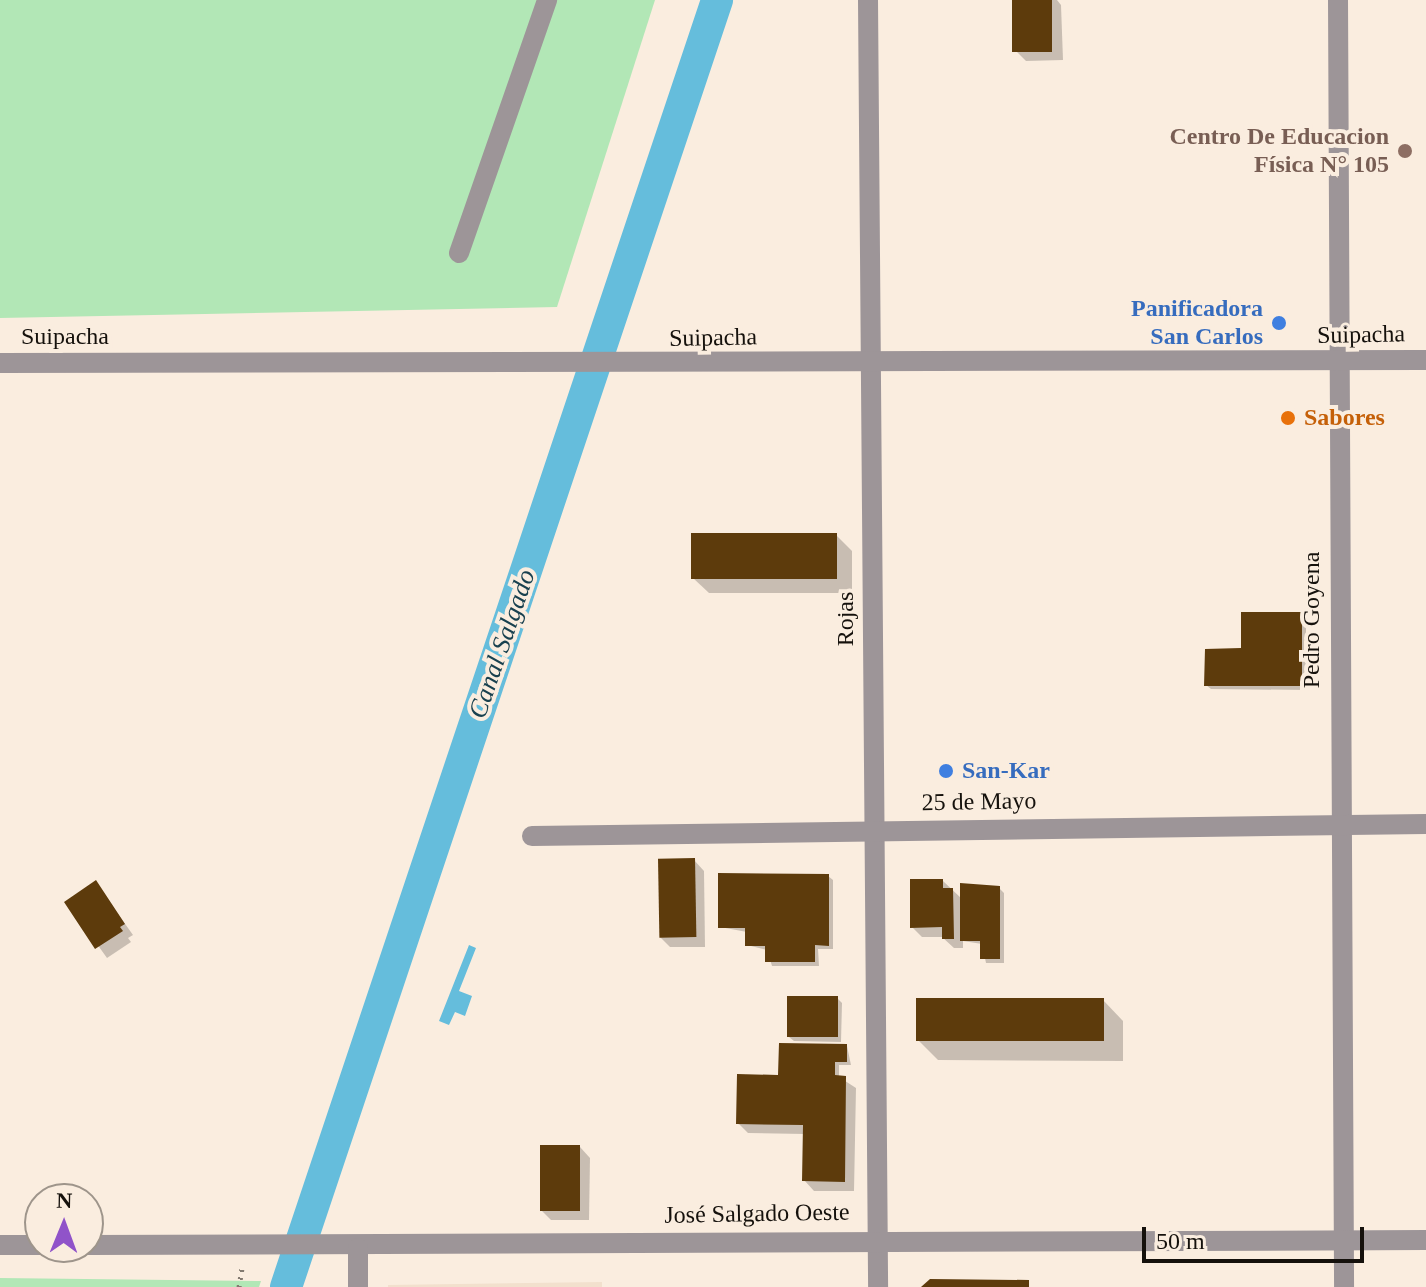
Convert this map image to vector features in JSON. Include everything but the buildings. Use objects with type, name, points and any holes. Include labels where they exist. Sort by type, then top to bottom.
[{"type":"street","points":[[459,253],[547,0]]},
{"type":"street","name":"Rojas","points":[[868,0],[878,1287]]},
{"type":"street","name":"Pedro Goyena","points":[[1338,0],[1338,825],[1344,1287]]},
{"type":"street","name":"Suipacha","points":[[0,363],[623,365],[1426,360]]},
{"type":"street","name":"25 de Mayo","points":[[532,836],[873,829],[1426,824]]},
{"type":"street","name":"José Salgado Oeste","points":[[104,1245],[358,1248],[878,1238],[1426,1240]]},
{"type":"street","points":[[0,1245],[24,1245]]},
{"type":"street","points":[[358,1248],[358,1287]]},
{"type":"shaded area","points":[[602,1282],[602,1287],[388,1287],[388,1285]]},
{"type":"green space","points":[[0,0],[655,0],[557,307],[0,318]]},
{"type":"green space","points":[[0,1278],[261,1281],[259,1287],[0,1287]]},
{"type":"water","points":[[469,945],[476,948],[459,991],[472,996],[465,1016],[455,1012],[449,1025],[439,1021]]},
{"type":"waterway","name":"Canal Salgado","points":[[286,1287],[717,0]]},
{"type":"place","name":"Centro De Educacion Física N° 105","points":[[1405,151]]},
{"type":"place","name":"Panificadora San Carlos","points":[[1279,323]]},
{"type":"place","name":"Sabores","points":[[1288,418]]},
{"type":"place","name":"San-Kar","points":[[946,771]]}]
